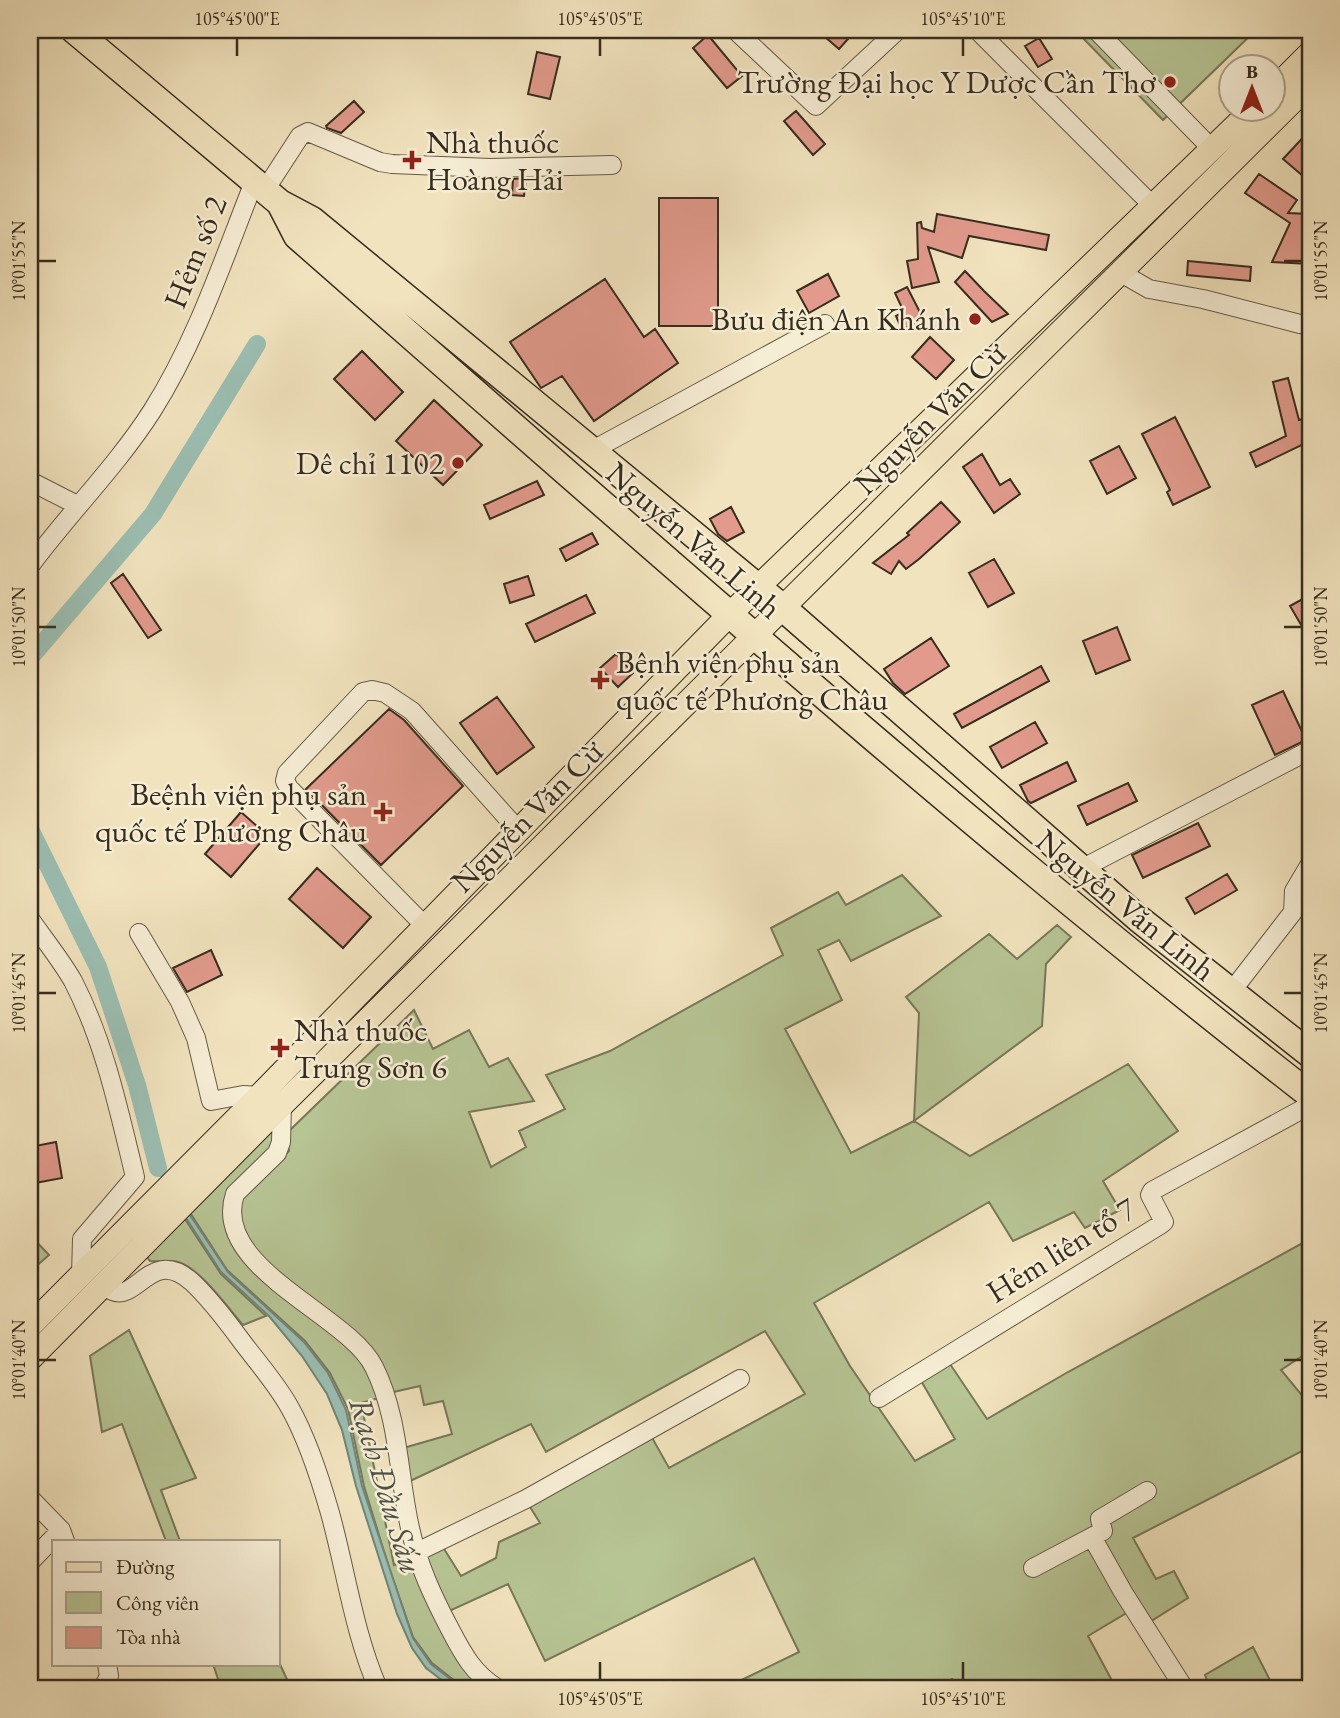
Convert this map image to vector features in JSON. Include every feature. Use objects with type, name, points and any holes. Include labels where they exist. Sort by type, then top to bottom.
[{"type":"highway","name":"Nguyễn Văn Linh","points":[[74,30],[267,192],[312,220],[759,587],[1081,869],[1310,1054]]},
{"type":"highway","name":"Nguyễn Văn Linh","points":[[267,192],[297,236],[753,636],[1137,959],[1310,1095]]},
{"type":"main road","points":[[1288,74],[1310,52]]},
{"type":"main road","name":"Nguyễn Văn Cừ","points":[[30,1359],[282,1105],[1310,84]]},
{"type":"main road","name":"Nguyễn Văn Cừ","points":[[30,1326],[729,615],[1240,122]]},
{"type":"main road","points":[[353,1000],[371,1017]]},
{"type":"street","points":[[735,30],[816,106],[898,30]]},
{"type":"street","points":[[976,30],[1154,207]]},
{"type":"street","points":[[1097,30],[1213,150]]},
{"type":"street","name":"Hẻm số 2","points":[[30,566],[135,436],[190,343],[267,192],[300,136],[308,132],[380,162],[393,164],[490,168],[612,165]]},
{"type":"street","points":[[1121,273],[1149,289],[1310,325]]},
{"type":"street","points":[[591,451],[825,324]]},
{"type":"street","points":[[30,481],[77,505]]},
{"type":"street","points":[[425,926],[317,820],[285,781],[287,773],[363,692],[372,690],[385,693],[412,711],[519,831]]},
{"type":"street","points":[[1081,869],[1310,750]]},
{"type":"street","points":[[1231,992],[1293,912],[1294,891],[1310,864]]},
{"type":"street","points":[[30,919],[71,978],[93,1026],[115,1095],[135,1177],[82,1239],[81,1275]]},
{"type":"street","points":[[139,933],[180,1002],[196,1038],[211,1101],[243,1095],[259,1096]]},
{"type":"street","points":[[282,1105],[281,1142],[277,1153],[235,1194],[232,1202],[232,1213],[240,1237],[248,1251],[275,1280],[358,1345],[373,1365],[391,1412],[410,1526],[428,1587],[475,1672],[496,1688]]},
{"type":"street","name":"Hẻm liên tổ 7","points":[[879,1398],[1164,1222],[1150,1195],[1152,1191],[1310,1105]]},
{"type":"street","points":[[139,1249],[138,1262],[144,1269],[153,1271]]},
{"type":"street","points":[[104,1285],[109,1290],[125,1291],[134,1288],[153,1271],[172,1269],[193,1283],[271,1379],[291,1409],[327,1503],[366,1657],[377,1688]]},
{"type":"street","points":[[416,1552],[526,1499],[740,1379]]},
{"type":"street","points":[[1033,1568],[1104,1531],[1100,1519],[1147,1491]]},
{"type":"street","points":[[30,1498],[63,1536]]},
{"type":"street","points":[[1092,1537],[1184,1688]]},
{"type":"street","points":[[30,1562],[52,1545]]},
{"type":"street","points":[[103,1688],[108,1676],[107,1666]]},
{"type":"green space","points":[[1075,30],[1156,30],[1165,38],[1174,30],[1256,30],[1233,52],[1218,52],[1218,67],[1163,120]]},
{"type":"green space","points":[[902,875],[941,916],[851,961],[839,940],[818,950],[842,1000],[785,1029],[851,1153],[914,1121],[970,1156],[1128,1064],[1178,1131],[1103,1181],[1120,1210],[1085,1228],[1074,1212],[1013,1241],[989,1202],[814,1303],[850,1366],[915,1461],[955,1439],[920,1379],[948,1361],[987,1419],[1310,1239],[1310,1351],[1281,1370],[1310,1405],[1310,1447],[1133,1538],[1156,1579],[1174,1571],[1188,1598],[1148,1623],[1130,1611],[1088,1636],[1116,1688],[956,1688],[952,1679],[933,1688],[725,1688],[799,1652],[754,1558],[545,1661],[508,1584],[445,1613],[420,1554],[441,1544],[461,1576],[496,1558],[499,1542],[540,1523],[527,1502],[650,1434],[669,1468],[805,1394],[765,1331],[546,1452],[531,1424],[406,1483],[400,1449],[452,1434],[443,1401],[424,1405],[420,1386],[389,1393],[379,1364],[254,1251],[239,1218],[240,1197],[289,1151],[287,1133],[414,1010],[433,1049],[469,1030],[489,1067],[508,1058],[534,1101],[469,1112],[491,1167],[526,1147],[519,1131],[565,1109],[546,1075],[610,1051],[783,955],[771,928],[838,892],[846,905]]},
{"type":"green space","points":[[1057,925],[1071,937],[1046,964],[1042,1026],[914,1121],[919,1013],[906,997],[989,934],[1017,959]]},
{"type":"green space","points":[[275,1126],[274,1144],[230,1193],[240,1247],[353,1349],[383,1397],[361,1403],[394,1565],[415,1556],[491,1688],[464,1688],[432,1663],[413,1637],[364,1486],[348,1409],[330,1373],[305,1341],[227,1270],[189,1211]]},
{"type":"green space","points":[[183,1216],[221,1274],[266,1316],[243,1325],[195,1272],[175,1261],[150,1261],[147,1257]]},
{"type":"green space","points":[[30,1235],[49,1255],[34,1268],[30,1266]]},
{"type":"green space","points":[[129,1330],[196,1478],[161,1490],[180,1540],[166,1540],[122,1424],[102,1432],[90,1356]]},
{"type":"green space","points":[[1253,1647],[1274,1688],[1210,1688],[1205,1675]]},
{"type":"green space","points":[[280,1664],[291,1688],[221,1688],[214,1666]]},
{"type":"water","name":"Rạch Đầu Sấu","points":[[188,1212],[228,1272],[304,1342],[328,1373],[346,1410],[362,1486],[413,1638],[431,1664],[462,1688],[452,1688],[426,1668],[412,1648],[397,1614],[356,1486],[342,1430],[327,1394],[302,1356],[269,1316],[221,1272],[184,1215]]},
{"type":"building","points":[[817,30],[856,30],[839,49]]},
{"type":"building","points":[[708,35],[742,76],[727,88],[693,48]]},
{"type":"building","points":[[1039,38],[1052,59],[1038,67],[1025,46]]},
{"type":"building","points":[[537,52],[560,57],[550,99],[528,94]]},
{"type":"building","points":[[354,101],[364,112],[341,133],[327,128],[326,126]]},
{"type":"building","points":[[796,111],[825,144],[813,155],[784,121]]},
{"type":"building","points":[[1310,130],[1310,182],[1283,159]]},
{"type":"building","points":[[1259,174],[1297,200],[1288,213],[1310,214],[1310,264],[1272,262],[1290,223],[1245,193]]},
{"type":"building","points":[[526,178],[524,196],[512,195],[513,179]]},
{"type":"building","points":[[659,198],[718,198],[718,326],[659,326]]},
{"type":"building","points":[[937,214],[1049,235],[1046,250],[969,236],[962,258],[928,247],[939,282],[912,288],[907,261],[918,259],[917,223],[921,222],[922,228],[934,232]]},
{"type":"building","points":[[1188,261],[1251,267],[1250,281],[1187,275]]},
{"type":"building","points":[[965,271],[1008,314],[992,322],[955,282]]},
{"type":"building","points":[[828,274],[839,296],[809,313],[797,291]]},
{"type":"building","points":[[605,279],[644,337],[655,329],[678,363],[594,421],[562,376],[541,388],[510,342]]},
{"type":"building","points":[[907,287],[924,320],[902,330],[896,316],[904,312],[895,293]]},
{"type":"building","points":[[930,337],[954,360],[936,379],[912,357]]},
{"type":"building","points":[[362,351],[403,392],[375,420],[334,379]]},
{"type":"building","points":[[1288,378],[1299,420],[1303,419],[1310,441],[1256,467],[1250,453],[1286,436],[1273,382]]},
{"type":"building","points":[[434,400],[482,445],[443,485],[396,441]]},
{"type":"building","points":[[1175,417],[1210,487],[1173,505],[1167,492],[1170,490],[1142,434]]},
{"type":"building","points":[[1119,446],[1136,478],[1107,494],[1090,461]]},
{"type":"building","points":[[982,454],[1000,485],[1010,479],[1020,494],[994,513],[963,467]]},
{"type":"building","points":[[537,481],[544,495],[490,519],[484,505]]},
{"type":"building","points":[[941,502],[960,522],[919,559],[906,569],[899,561],[891,574],[873,563],[909,535],[907,533]]},
{"type":"building","points":[[731,507],[744,532],[727,541],[718,534],[710,519]]},
{"type":"building","points":[[592,533],[598,544],[566,561],[560,549]]},
{"type":"building","points":[[994,559],[1014,593],[988,607],[969,573]]},
{"type":"building","points":[[123,574],[161,630],[148,638],[111,583]]},
{"type":"building","points":[[528,576],[534,595],[510,603],[504,584]]},
{"type":"building","points":[[586,595],[595,613],[535,642],[526,624]]},
{"type":"building","points":[[1310,595],[1310,640],[1290,606]]},
{"type":"building","points":[[1117,627],[1130,660],[1096,674],[1083,641]]},
{"type":"building","points":[[931,638],[949,666],[905,694],[893,683],[884,669]]},
{"type":"building","points":[[616,654],[633,673],[618,687],[600,668]]},
{"type":"building","points":[[1041,666],[1049,681],[962,728],[954,714]]},
{"type":"building","points":[[1283,691],[1306,740],[1275,755],[1252,705]]},
{"type":"building","points":[[497,697],[534,747],[497,774],[460,723]]},
{"type":"building","points":[[389,709],[404,720],[463,786],[381,865],[306,789]]},
{"type":"building","points":[[1035,722],[1047,743],[1002,768],[990,747]]},
{"type":"building","points":[[1067,762],[1076,781],[1031,803],[1028,801],[1020,785]]},
{"type":"building","points":[[1128,783],[1137,801],[1087,825],[1078,806]]},
{"type":"building","points":[[241,812],[267,835],[231,877],[205,854]]},
{"type":"building","points":[[1198,823],[1210,846],[1143,878],[1132,855]]},
{"type":"building","points":[[317,868],[371,917],[343,948],[289,899]]},
{"type":"building","points":[[1227,874],[1237,890],[1195,914],[1186,898]]},
{"type":"building","points":[[211,950],[222,975],[187,992],[173,968]]},
{"type":"building","points":[[56,1142],[62,1178],[30,1184],[30,1147]]},
{"type":"waterway","points":[[30,658],[153,514],[257,344]]},
{"type":"waterway","points":[[30,829],[98,967],[137,1085],[158,1168]]},
{"type":"waterway","name":"Rạch Đầu Sấu","points":[[158,1168],[165,1179]]},
{"type":"place","name":"Trường Đại học Y Dược Cần Thơ","points":[[1170,82]]},
{"type":"place","name":"Nhà thuốc Hoàng Hải","points":[[412,160]]},
{"type":"place","name":"Bưu điện An Khánh","points":[[975,319]]},
{"type":"place","name":"Dê chỉ 1102","points":[[458,463]]},
{"type":"place","name":"Bệnh viện phụ sản quốc tế Phương Châu","points":[[600,680]]},
{"type":"place","name":"Beệnh viện phụ sản quốc tế Phương Châu","points":[[383,812]]},
{"type":"place","name":"Nhà thuốc Trung Sơn 6","points":[[280,1048]]}]
